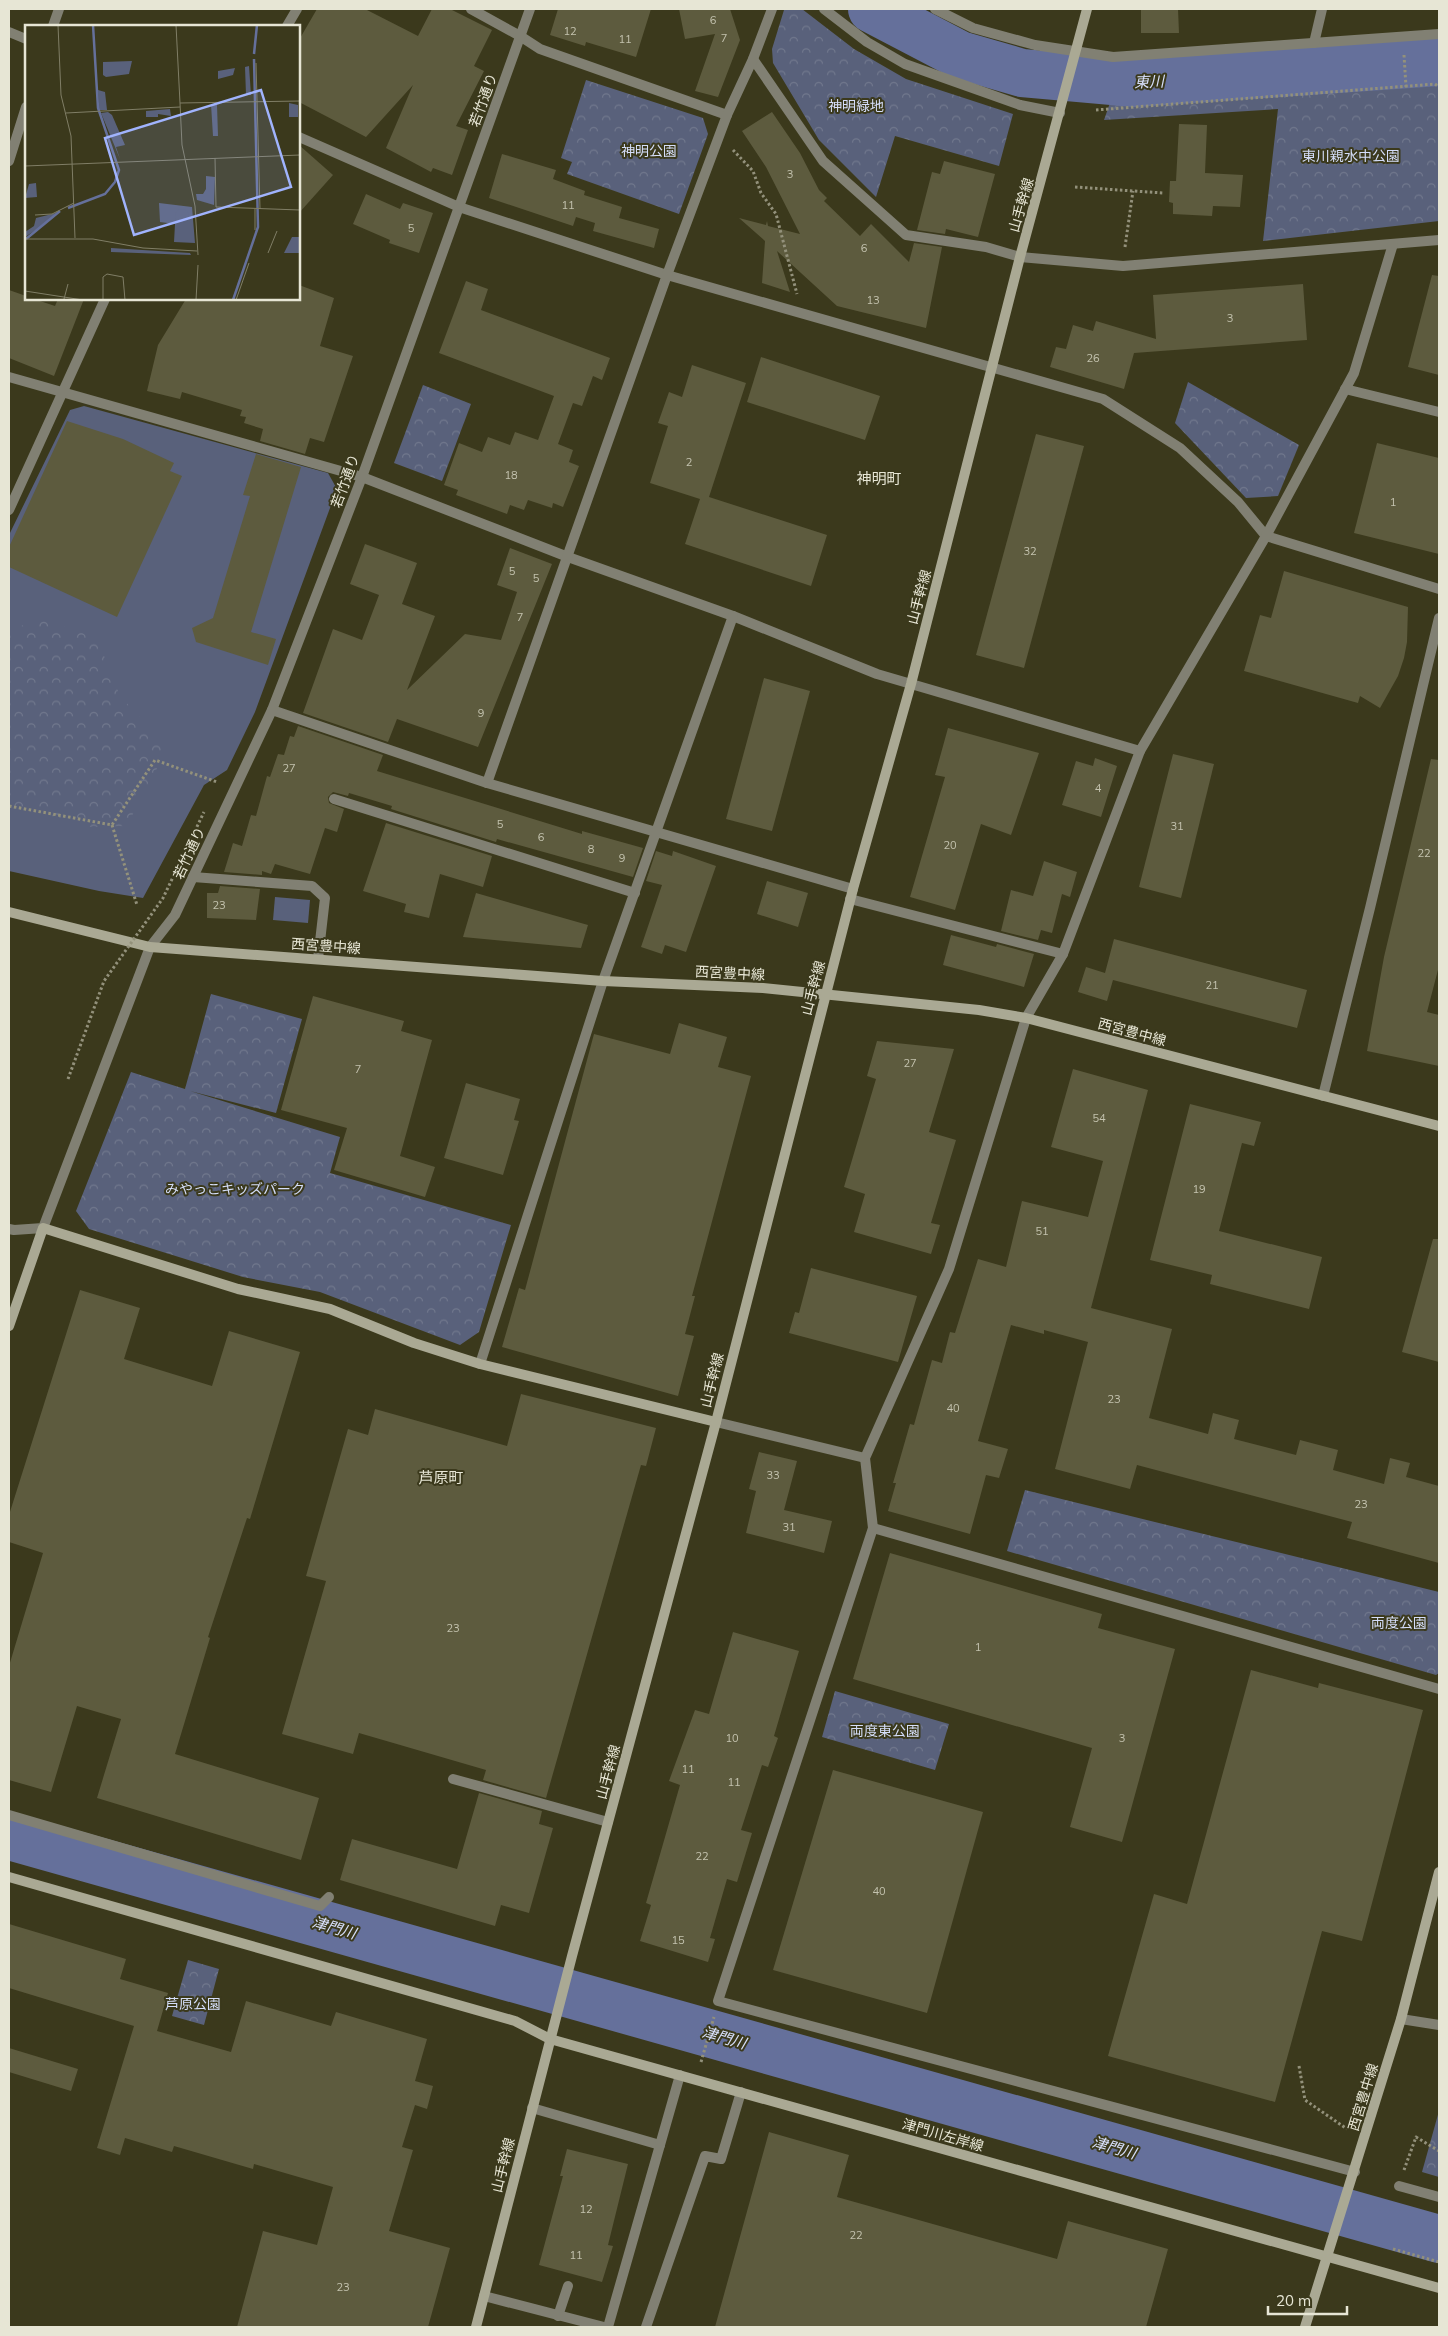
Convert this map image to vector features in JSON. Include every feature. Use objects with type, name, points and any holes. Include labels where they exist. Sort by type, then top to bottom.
[{"type":"street","points":[[53,25],[59,9]]},
{"type":"street","points":[[288,25],[298,9]]},
{"type":"street","points":[[471,9],[540,49],[727,115]]},
{"type":"street","name":"若竹通り","points":[[43,1228],[150,947],[176,915],[272,710],[362,477],[530,9]]},
{"type":"street","points":[[487,783],[667,275],[727,115],[753,59],[772,9]]},
{"type":"street","points":[[824,9],[867,42],[905,64],[1020,105],[1060,113]]},
{"type":"street","points":[[935,9],[973,28],[1075,56],[1113,57],[1439,34]]},
{"type":"street","name":"山手幹線","points":[[476,2327],[557,2010],[716,1422],[825,996],[911,684],[1020,257],[1087,9]]},
{"type":"street","points":[[1314,43],[1322,9]]},
{"type":"street","points":[[9,32],[25,39]]},
{"type":"street","points":[[753,59],[823,161],[906,235],[986,247],[1020,257],[1123,266],[1439,240]]},
{"type":"street","points":[[9,161],[13,135],[25,109]]},
{"type":"street","points":[[300,137],[459,207],[667,275],[1103,398],[1180,448],[1238,502],[1266,536],[1439,589]]},
{"type":"street","points":[[1355,2172],[718,2001],[873,1528],[865,1458],[949,1268],[1026,1018],[1063,954],[1140,751],[1266,536],[1354,373],[1393,244]]},
{"type":"street","points":[[9,510],[105,300]]},
{"type":"street","points":[[9,377],[362,477],[568,557],[733,616],[877,674],[1140,751]]},
{"type":"street","points":[[1345,389],[1439,412]]},
{"type":"street","points":[[480,1364],[603,980],[733,616]]},
{"type":"street","points":[[1323,1096],[1439,618]]},
{"type":"street","points":[[272,710],[487,783],[657,832],[852,894],[1063,954]]},
{"type":"street","points":[[334,799],[635,892]]},
{"type":"street","points":[[193,877],[312,886],[325,898],[318,959]]},
{"type":"street","name":"西宮豊中線","points":[[9,912],[150,947],[603,980],[763,988],[825,996],[979,1010],[1026,1018],[1439,1126]]},
{"type":"street","points":[[9,1229],[43,1228],[238,1290],[330,1309],[414,1343],[480,1364],[865,1458]]},
{"type":"street","points":[[9,1326],[43,1228]]},
{"type":"street","points":[[873,1528],[1439,1689]]},
{"type":"street","points":[[453,1779],[608,1822]]},
{"type":"street","points":[[9,1815],[320,1906],[329,1897]]},
{"type":"street","name":"西宮豊中線","points":[[1305,2327],[1402,2019],[1439,1872]]},
{"type":"street","name":"津門川左岸線","points":[[9,1878],[516,2021],[550,2040],[1439,2288]]},
{"type":"street","points":[[1402,2019],[1439,2025]]},
{"type":"street","points":[[608,2327],[680,2075]]},
{"type":"street","points":[[646,2327],[705,2156],[721,2160],[741,2092]]},
{"type":"street","points":[[532,2108],[660,2145]]},
{"type":"street","points":[[1400,2186],[1439,2197]]},
{"type":"street","points":[[558,2316],[568,2286]]},
{"type":"street","points":[[484,2296],[604,2327]]},
{"type":"path","points":[[1402,37],[1406,87]]},
{"type":"path","points":[[1096,110],[1435,84],[1439,87]]},
{"type":"path","points":[[720,135],[753,171],[761,193],[776,214],[802,312]]},
{"type":"path","points":[[1075,186],[1163,193]]},
{"type":"path","points":[[1123,266],[1133,191]]},
{"type":"path","points":[[112,825],[155,760],[217,782]]},
{"type":"path","points":[[9,806],[112,825]]},
{"type":"path","points":[[68,1079],[104,981],[163,898],[204,812]]},
{"type":"path","points":[[112,825],[137,905]]},
{"type":"path","points":[[702,2057],[716,2011]]},
{"type":"path","points":[[1299,2066],[1305,2100],[1364,2141]]},
{"type":"path","points":[[1400,2186],[1416,2137],[1439,2150]]},
{"type":"path","points":[[1393,2249],[1439,2262]]},
{"type":"green space","name":"神明緑地","points":[[802,9],[854,49],[906,79],[1013,114],[999,166],[895,136],[876,197],[819,140],[773,63],[772,49],[784,10]]},
{"type":"green space","name":"東川親水中公園","points":[[1439,74],[1439,221],[1263,241],[1278,109],[1104,120],[1112,97]]},
{"type":"green space","name":"神明公園","points":[[586,80],[703,118],[708,134],[679,214],[567,174],[572,162],[561,158]]},
{"type":"green space","points":[[1188,382],[1299,445],[1278,496],[1246,498],[1175,423]]},
{"type":"green space","points":[[423,385],[471,404],[442,481],[394,463]]},
{"type":"green space","points":[[84,406],[328,473],[337,489],[255,712],[227,770],[204,785],[143,898],[99,891],[9,871],[9,535],[70,410]]},
{"type":"green space","points":[[42,619],[97,638],[120,696],[166,745],[152,781],[126,826],[91,827],[9,804],[9,630]]},
{"type":"green space","points":[[275,897],[310,900],[308,923],[273,920]]},
{"type":"green space","name":"みやっこキッズパーク","points":[[211,994],[302,1019],[276,1113],[190,1091],[340,1137],[330,1173],[511,1225],[479,1332],[460,1345],[320,1292],[243,1277],[89,1229],[76,1211],[131,1072],[185,1089]]},
{"type":"green space","name":"両度公園","points":[[1025,1490],[1439,1592],[1439,1673],[1436,1675],[1007,1551]]},
{"type":"green space","name":"両度東公園","points":[[835,1691],[949,1724],[935,1770],[822,1737]]},
{"type":"green space","name":"芦原公園","points":[[188,1960],[219,1969],[204,2025],[172,2016]]},
{"type":"green space","points":[[1439,2111],[1439,2177],[1422,2172]]},
{"type":"building","points":[[317,9],[365,9],[418,36],[432,9],[450,9],[492,30],[474,66],[484,71],[456,126],[468,130],[452,175],[433,168],[431,172],[386,148],[413,85],[366,137],[300,103],[300,38]]},
{"type":"building","points":[[558,9],[651,9],[636,57],[586,42],[585,46],[550,35]]},
{"type":"building","points":[[679,9],[730,9],[740,40],[718,97],[695,91],[715,34],[685,39]]},
{"type":"building","points":[[1141,9],[1178,9],[1179,33],[1141,33]]},
{"type":"building","points":[[772,112],[800,153],[819,190],[827,198],[824,201],[860,236],[871,224],[909,262],[914,243],[942,247],[926,328],[837,306],[777,251],[790,292],[762,283],[765,241],[739,218],[766,225],[767,221],[768,226],[800,234],[766,167],[742,131]]},
{"type":"building","points":[[1179,124],[1207,125],[1205,173],[1243,175],[1240,207],[1213,206],[1212,216],[1173,214],[1173,203],[1169,202],[1170,181],[1176,181]]},
{"type":"building","points":[[300,146],[333,175],[300,212]]},
{"type":"building","points":[[502,154],[556,170],[553,179],[585,191],[584,195],[622,207],[619,218],[659,229],[654,248],[593,231],[595,223],[576,217],[573,226],[489,198]]},
{"type":"building","points":[[944,161],[995,174],[978,237],[946,229],[945,234],[917,230],[932,172],[940,174]]},
{"type":"building","points":[[366,194],[400,209],[403,203],[433,213],[419,253],[389,243],[390,240],[353,224]]},
{"type":"building","points":[[1432,275],[1439,276],[1439,375],[1408,367]]},
{"type":"building","points":[[466,281],[488,289],[481,310],[610,358],[602,380],[593,376],[582,406],[573,403],[558,444],[573,450],[569,462],[579,466],[563,507],[553,503],[552,508],[528,500],[524,510],[510,505],[507,514],[456,495],[458,490],[444,485],[459,443],[482,452],[488,437],[510,445],[515,432],[538,440],[554,396],[439,353]]},
{"type":"building","points":[[1303,284],[1307,340],[1134,353],[1124,389],[1050,367],[1056,347],[1066,349],[1073,325],[1093,331],[1096,321],[1156,339],[1153,295]]},
{"type":"building","points":[[300,285],[334,298],[320,346],[353,356],[324,442],[310,438],[305,454],[260,441],[263,429],[244,423],[246,417],[240,416],[242,410],[182,392],[180,399],[147,391],[158,345],[185,300],[300,300]]},
{"type":"building","points":[[9,290],[25,296],[25,300],[37,300],[55,306],[58,300],[84,300],[54,376],[9,358]]},
{"type":"building","points":[[761,357],[880,396],[865,440],[747,402]]},
{"type":"building","points":[[692,365],[746,383],[709,497],[827,535],[811,586],[685,544],[700,499],[650,483],[668,426],[658,423],[669,392],[682,397]]},
{"type":"building","points":[[67,421],[123,439],[174,463],[170,471],[182,476],[117,617],[9,567],[9,547]]},
{"type":"building","points":[[1036,434],[1084,446],[1024,668],[976,655]]},
{"type":"building","points":[[1377,443],[1439,458],[1439,554],[1354,533]]},
{"type":"building","points":[[256,454],[301,467],[251,632],[276,639],[268,665],[196,642],[192,628],[213,618],[250,496],[243,495]]},
{"type":"building","points":[[365,544],[417,563],[402,604],[435,616],[407,690],[465,634],[501,640],[517,592],[497,585],[510,548],[552,564],[478,747],[397,719],[388,742],[303,713],[333,629],[362,640],[379,595],[350,584]]},
{"type":"building","points":[[1284,571],[1408,607],[1407,642],[1404,658],[1398,676],[1380,708],[1360,696],[1358,703],[1244,671],[1260,615],[1271,618]]},
{"type":"building","points":[[764,678],[810,691],[772,831],[726,819]]},
{"type":"building","points":[[298,726],[383,755],[377,771],[582,834],[582,831],[643,848],[633,877],[497,839],[496,842],[391,809],[392,806],[349,793],[348,796],[333,792],[328,797],[329,803],[344,809],[337,832],[325,828],[310,874],[275,864],[271,874],[262,871],[262,875],[224,872],[233,843],[242,846],[251,815],[256,816],[267,776],[270,777],[278,754],[284,755],[290,736],[294,737]]},
{"type":"building","points":[[948,728],[1039,753],[1011,835],[981,824],[955,910],[910,897],[945,777],[935,775]]},
{"type":"building","points":[[1173,754],[1214,764],[1181,898],[1139,887]]},
{"type":"building","points":[[1095,758],[1117,766],[1101,817],[1062,805],[1076,761],[1093,766]]},
{"type":"building","points":[[1431,759],[1439,760],[1439,966],[1427,1012],[1439,1015],[1439,1066],[1367,1051],[1384,957]]},
{"type":"building","points":[[386,823],[492,856],[483,887],[440,874],[429,918],[404,912],[406,904],[363,891]]},
{"type":"building","points":[[656,851],[672,856],[673,851],[716,866],[686,952],[665,945],[662,954],[641,947],[662,885],[646,881]]},
{"type":"building","points":[[1044,861],[1077,872],[1070,897],[1062,894],[1052,933],[1041,930],[1038,940],[1001,931],[1011,890],[1033,896]]},
{"type":"building","points":[[767,881],[808,893],[798,927],[757,914]]},
{"type":"building","points":[[220,886],[260,889],[256,920],[207,918],[207,893],[218,893]]},
{"type":"building","points":[[476,893],[588,925],[581,948],[463,937]]},
{"type":"building","points":[[951,935],[996,947],[997,944],[1034,954],[1024,987],[943,965]]},
{"type":"building","points":[[1114,939],[1307,990],[1297,1028],[1113,980],[1107,1001],[1078,992],[1086,967],[1105,973]]},
{"type":"building","points":[[313,996],[404,1021],[401,1031],[432,1040],[400,1156],[435,1167],[425,1197],[334,1170],[347,1128],[281,1110]]},
{"type":"building","points":[[679,1023],[727,1037],[718,1067],[751,1076],[692,1296],[695,1296],[685,1334],[694,1336],[678,1396],[502,1347],[519,1288],[525,1290],[594,1034],[670,1054]]},
{"type":"building","points":[[877,1041],[954,1049],[929,1132],[956,1140],[931,1223],[940,1225],[931,1254],[854,1232],[865,1194],[844,1187],[876,1079],[867,1076]]},
{"type":"building","points":[[1073,1069],[1148,1090],[1091,1308],[1172,1329],[1149,1418],[1208,1434],[1213,1413],[1239,1420],[1234,1439],[1296,1455],[1300,1440],[1338,1450],[1333,1470],[1384,1484],[1390,1458],[1410,1463],[1406,1477],[1439,1486],[1439,1563],[1347,1538],[1352,1522],[1137,1465],[1130,1489],[1055,1469],[1088,1342],[1044,1330],[1044,1334],[1011,1325],[978,1441],[1008,1449],[999,1478],[986,1475],[970,1534],[888,1511],[896,1483],[893,1483],[910,1424],[914,1425],[932,1360],[942,1363],[950,1332],[955,1333],[978,1259],[1006,1267],[1022,1201],[1088,1217],[1103,1161],[1051,1147]]},
{"type":"building","points":[[466,1083],[520,1099],[514,1120],[519,1121],[503,1175],[444,1158]]},
{"type":"building","points":[[1190,1104],[1261,1122],[1254,1146],[1242,1143],[1219,1231],[1322,1257],[1309,1309],[1210,1284],[1212,1275],[1150,1260]]},
{"type":"building","points":[[1433,1239],[1439,1239],[1439,1362],[1402,1352]]},
{"type":"building","points":[[811,1268],[917,1296],[898,1362],[789,1333],[795,1312],[799,1313]]},
{"type":"building","points":[[80,1290],[140,1308],[124,1359],[212,1386],[229,1331],[300,1352],[250,1519],[247,1518],[208,1637],[210,1638],[175,1754],[319,1798],[301,1860],[97,1798],[121,1719],[77,1706],[51,1792],[9,1780],[9,1666],[43,1553],[9,1542],[9,1515]]},
{"type":"building","points":[[521,1394],[656,1428],[646,1466],[641,1465],[546,1798],[483,1780],[486,1770],[359,1733],[353,1754],[282,1734],[326,1581],[306,1576],[348,1429],[368,1435],[375,1409],[507,1446]]},
{"type":"building","points":[[759,1452],[797,1461],[784,1510],[832,1521],[824,1553],[746,1533],[756,1491],[749,1489]]},
{"type":"building","points":[[890,1553],[1102,1614],[1098,1628],[1175,1649],[1122,1842],[1070,1827],[1092,1748],[853,1679]]},
{"type":"building","points":[[733,1632],[799,1651],[774,1736],[778,1738],[768,1767],[762,1765],[741,1830],[752,1833],[737,1882],[727,1879],[710,1938],[715,1939],[708,1962],[640,1941],[651,1905],[646,1903],[680,1785],[669,1781],[695,1710],[709,1714]]},
{"type":"building","points":[[1251,1670],[1318,1688],[1319,1683],[1423,1710],[1362,1941],[1322,1931],[1275,2102],[1108,2056],[1154,1894],[1187,1904]]},
{"type":"building","points":[[833,1770],[983,1812],[927,2013],[773,1970]]},
{"type":"building","points":[[479,1793],[542,1811],[539,1824],[553,1828],[529,1913],[501,1905],[495,1926],[340,1880],[352,1839],[457,1869]]},
{"type":"building","points":[[9,1924],[126,1959],[120,1979],[168,1993],[157,2031],[231,2052],[246,2001],[331,2026],[336,2012],[427,2039],[415,2081],[433,2086],[427,2109],[415,2105],[402,2147],[413,2150],[389,2231],[450,2248],[428,2327],[237,2327],[263,2231],[317,2245],[333,2187],[254,2164],[253,2169],[174,2146],[172,2152],[125,2138],[120,2155],[97,2148],[134,2026],[9,1988]]},
{"type":"building","points":[[9,2048],[78,2069],[71,2091],[9,2072]]},
{"type":"building","points":[[769,2132],[849,2155],[837,2197],[1057,2259],[1068,2221],[1168,2249],[1146,2327],[715,2327]]},
{"type":"building","points":[[567,2149],[628,2164],[608,2245],[613,2246],[602,2282],[539,2265],[563,2176],[560,2176]]},
{"type":"waterway","name":"東川","points":[[872,9],[960,55],[1022,73],[1135,83],[1439,62]]},
{"type":"waterway","name":"津門川","points":[[9,1836],[1439,2239]]},
{"type":"district","name":"神明町","points":[[879,479]]},
{"type":"district","name":"芦原町","points":[[441,1478]]}]
